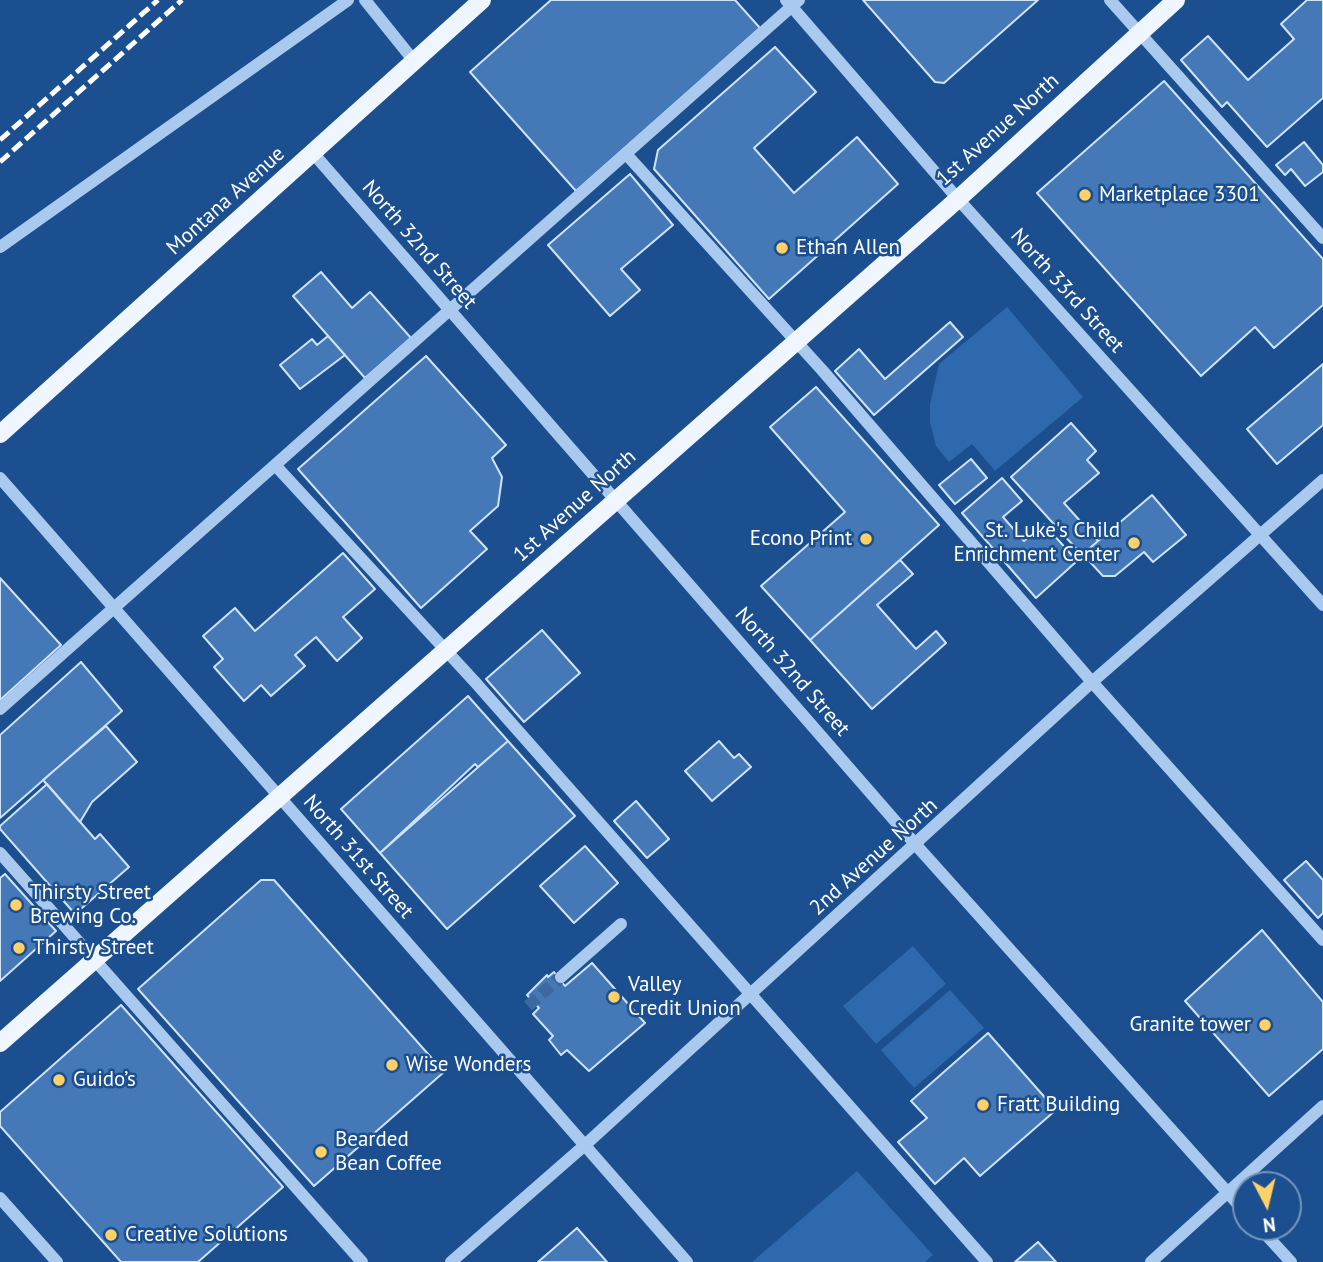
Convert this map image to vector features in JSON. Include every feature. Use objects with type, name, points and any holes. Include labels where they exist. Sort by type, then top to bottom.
[{"type":"main road","name":"Montana Avenue","points":[[0,434],[482,0]]},
{"type":"main road","name":"1st Avenue North","points":[[0,1043],[958,199],[1176,0]]},
{"type":"street","points":[[0,247],[348,0]]},
{"type":"street","points":[[365,0],[414,61]]},
{"type":"street","points":[[1111,0],[1323,238]]},
{"type":"street","points":[[0,709],[626,154],[792,2]]},
{"type":"street","name":"North 33rd Street","points":[[792,2],[958,199],[1323,605]]},
{"type":"street","name":"North 32nd Street","points":[[313,153],[916,845],[1232,1197]]},
{"type":"street","points":[[626,154],[795,340],[1092,682],[1323,940]]},
{"type":"street","points":[[275,465],[446,651],[987,1262]]},
{"type":"street","name":"North 31st Street","points":[[0,478],[687,1262]]},
{"type":"street","name":"2nd Avenue North","points":[[451,1262],[916,845],[1092,682],[1323,480]]},
{"type":"street","points":[[0,853],[362,1262]]},
{"type":"street","points":[[561,977],[621,924]]},
{"type":"street","points":[[1151,1262],[1323,1106]]},
{"type":"street","points":[[0,1198],[57,1262]]},
{"type":"street","points":[[1272,1241],[1291,1262]]},
{"type":"shaded area","points":[[1007,307],[1083,397],[995,471],[972,444],[949,462],[936,446],[930,422],[930,404],[939,364]]},
{"type":"shaded area","points":[[913,946],[946,984],[876,1044],[843,1006]]},
{"type":"shaded area","points":[[950,990],[984,1028],[914,1088],[881,1050]]},
{"type":"shaded area","points":[[857,1171],[933,1255],[925,1262],[752,1262]]},
{"type":"building","points":[[551,0],[735,0],[760,28],[576,191],[470,72]]},
{"type":"building","points":[[863,0],[1038,0],[944,83],[935,82]]},
{"type":"building","points":[[1307,0],[1323,0],[1323,98],[1267,147],[1227,102],[1222,107],[1181,60],[1208,36],[1248,80],[1294,39],[1281,24]]},
{"type":"building","points":[[775,47],[816,92],[754,148],[794,193],[857,137],[898,184],[769,299],[654,169],[658,150]]},
{"type":"building","points":[[1164,81],[1323,259],[1323,305],[1274,348],[1255,327],[1201,376],[1037,193]]},
{"type":"building","points":[[1304,142],[1323,165],[1323,172],[1305,186],[1291,169],[1285,175],[1276,165]]},
{"type":"building","points":[[630,174],[673,225],[621,269],[640,290],[610,316],[548,245]]},
{"type":"building","points":[[321,272],[352,308],[370,292],[411,338],[365,378],[293,296]]},
{"type":"building","points":[[950,322],[963,337],[874,415],[835,371],[859,349],[885,379]]},
{"type":"building","points":[[328,336],[345,355],[300,389],[280,365],[312,339],[317,345]]},
{"type":"building","points":[[426,356],[506,445],[492,458],[502,477],[498,506],[470,531],[487,549],[421,608],[298,469]]},
{"type":"building","points":[[1323,364],[1323,425],[1277,464],[1247,429]]},
{"type":"building","points":[[816,387],[939,525],[810,640],[761,586],[845,512],[770,427]]},
{"type":"building","points":[[1071,423],[1096,451],[1087,460],[1099,473],[1064,503],[1098,541],[1082,555],[1011,477]]},
{"type":"building","points":[[971,459],[987,478],[955,504],[939,485]]},
{"type":"building","points":[[1002,478],[1022,501],[1003,517],[1024,541],[1044,524],[1077,561],[1036,598],[962,513]]},
{"type":"building","points":[[1152,495],[1186,535],[1153,562],[1144,552],[1115,576],[1103,576],[1090,562],[1091,547]]},
{"type":"building","points":[[343,553],[375,589],[343,617],[362,638],[337,661],[316,637],[295,655],[305,666],[271,696],[261,685],[244,701],[214,667],[223,659],[203,636],[235,608],[255,631]]},
{"type":"building","points":[[900,560],[913,574],[877,605],[916,649],[936,631],[946,643],[872,709],[810,640]]},
{"type":"building","points":[[0,578],[61,645],[0,700]]},
{"type":"building","points":[[542,630],[580,673],[524,722],[486,679]]},
{"type":"building","points":[[81,662],[122,711],[0,818],[0,735]]},
{"type":"building","points":[[468,696],[508,741],[478,767],[475,764],[380,853],[341,809]]},
{"type":"building","points":[[106,726],[137,762],[92,802],[80,822],[43,780]]},
{"type":"building","points":[[508,741],[575,816],[447,929],[380,853]]},
{"type":"building","points":[[719,741],[734,758],[739,754],[751,767],[712,801],[685,771]]},
{"type":"building","points":[[47,784],[95,839],[100,834],[129,867],[75,914],[0,829],[0,826]]},
{"type":"building","points":[[636,801],[669,839],[647,858],[614,821]]},
{"type":"building","points":[[585,846],[618,883],[574,923],[540,886]]},
{"type":"building","points":[[1306,861],[1323,880],[1323,913],[1318,918],[1284,880]]},
{"type":"building","name":"Thirsty Street Brewing Co.","points":[[5,874],[56,931],[0,981],[0,878]]},
{"type":"building","points":[[261,880],[274,880],[444,1072],[314,1186],[138,989]]},
{"type":"building","name":"Granite tower","points":[[1262,930],[1323,1002],[1323,1049],[1269,1096],[1185,1001]]},
{"type":"building","points":[[592,963],[645,1023],[589,1071],[567,1050],[561,1055],[549,1040],[553,1036],[533,1014],[539,1008],[527,995],[547,975],[548,977],[554,972],[565,986]]},
{"type":"building","points":[[121,1005],[283,1187],[198,1262],[121,1262],[0,1126],[0,1112]]},
{"type":"building","name":"Fratt Building","points":[[988,1033],[1056,1110],[980,1176],[964,1158],[935,1184],[898,1142],[927,1118],[911,1101]]},
{"type":"building","points":[[577,1228],[607,1262],[538,1262]]},
{"type":"building","points":[[1038,1242],[1056,1262],[1015,1262]]},
{"type":"tunnel","points":[[528,1006],[561,977]]},
{"type":"railway","points":[[0,140],[158,0]]},
{"type":"railway","points":[[0,162],[182,0]]},
{"type":"place","name":"Marketplace 3301","points":[[1085,195]]},
{"type":"place","name":"Ethan Allen","points":[[782,248]]},
{"type":"place","name":"Econo Print","points":[[866,539]]},
{"type":"place","name":"St. Luke's Child Enrichment Center","points":[[1134,543]]},
{"type":"place","name":"Thirsty Street Brewing Co.","points":[[16,905]]},
{"type":"place","name":"Thirsty Street","points":[[19,948]]},
{"type":"place","name":"Valley Credit Union","points":[[614,997]]},
{"type":"place","name":"Granite tower","points":[[1265,1025]]},
{"type":"place","name":"Wise Wonders","points":[[392,1065]]},
{"type":"place","name":"Guido’s","points":[[59,1080]]},
{"type":"place","name":"Fratt Building","points":[[983,1105]]},
{"type":"place","name":"Bearded Bean Coffee","points":[[321,1152]]},
{"type":"place","name":"Creative Solutions","points":[[111,1235]]}]
